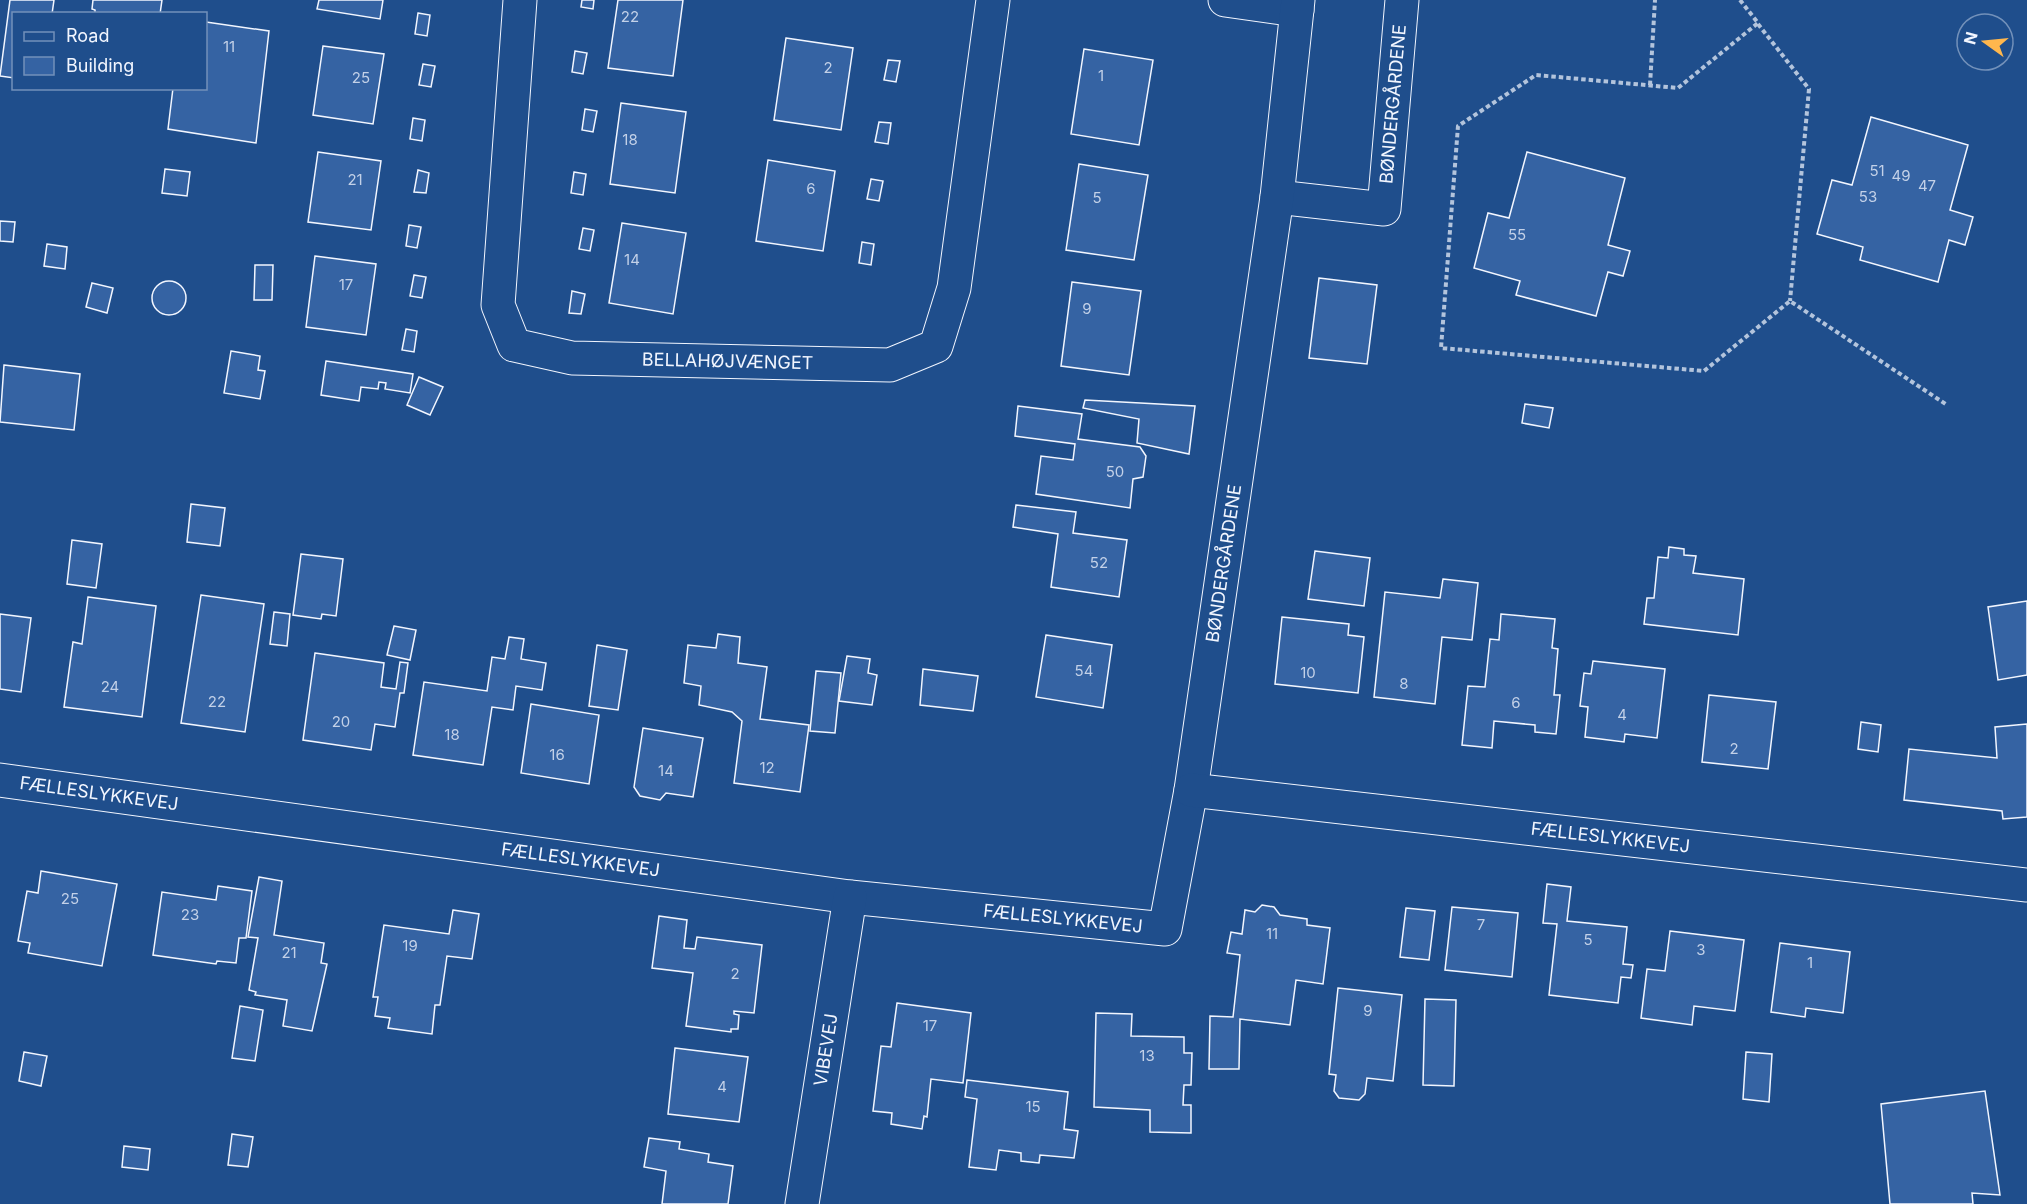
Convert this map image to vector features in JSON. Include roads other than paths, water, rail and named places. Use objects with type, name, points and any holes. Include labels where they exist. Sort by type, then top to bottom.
[{"type":"street","name":"BELLAHØJVÆNGET","points":[[519,0],[498,305],[514,345],[572,358],[890,365],[936,345],[954,288],[993,0]]},
{"type":"street","points":[[1225,0],[1298,5]]},
{"type":"street","name":"BØNDERGÅRDENE","points":[[1277,197],[1384,209],[1402,0]]},
{"type":"street","name":"BØNDERGÅRDENE","points":[[1165,929],[1191,790],[1277,197],[1298,5]]},
{"type":"street","name":"FÆLLESLYKKEVEJ","points":[[0,780],[850,897],[1165,929]]},
{"type":"street","name":"FÆLLESLYKKEVEJ","points":[[1191,790],[2027,885]]},
{"type":"street","name":"VIBEVEJ","points":[[802,1204],[850,897]]}]
